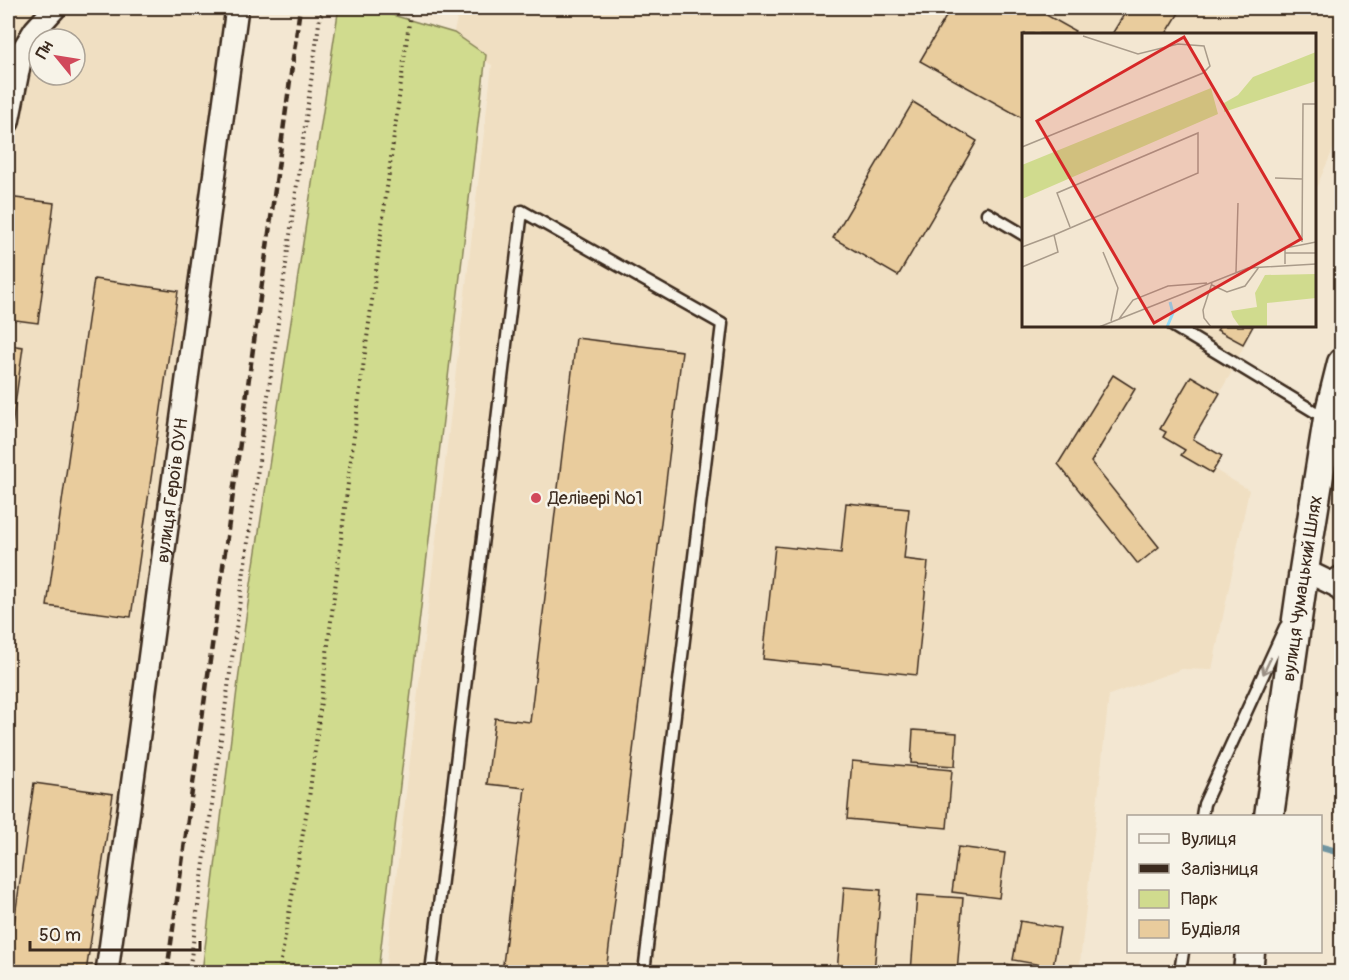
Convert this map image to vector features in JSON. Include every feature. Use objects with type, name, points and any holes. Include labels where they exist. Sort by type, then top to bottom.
[{"type":"main road","name":"вулиця Чумацький Шлях","points":[[1269,815],[1323,581],[1328,419],[1341,363]]},
{"type":"main road","points":[[1248,972],[1250,953]]},
{"type":"street","points":[[8,122],[22,51],[35,30],[55,8]]},
{"type":"street","name":"вулиця Героїв ОУН","points":[[107,972],[237,8]]},
{"type":"lane","points":[[431,972],[522,211],[722,324],[644,972]]},
{"type":"lane","points":[[987,213],[1022,234]]},
{"type":"lane","points":[[1175,327],[1328,419]]},
{"type":"lane","points":[[1202,815],[1204,804],[1323,581]]},
{"type":"lane","points":[[1180,972],[1183,953]]},
{"type":"path","points":[[189,972],[320,16],[329,8]]},
{"type":"path","points":[[279,972],[309,798],[353,443],[411,8]]},
{"type":"shaded area","points":[[8,8],[228,8],[229,11],[94,972],[8,972]]},
{"type":"shaded area","points":[[460,8],[1341,8],[1341,132],[1316,188],[1316,33],[1022,33],[1022,327],[1253,327],[1230,375],[1193,438],[1222,456],[1215,470],[1249,490],[1212,670],[1182,669],[1109,695],[1079,972],[385,972],[492,65],[451,43]]},
{"type":"green space","points":[[379,11],[454,33],[486,55],[378,972],[202,972],[246,617],[338,13]]},
{"type":"building","points":[[951,8],[1034,8],[1075,31],[1074,33],[1022,33],[1022,118],[920,61]]},
{"type":"building","points":[[1128,8],[1182,8],[1167,33],[1113,33]]},
{"type":"building","points":[[913,102],[977,141],[898,276],[833,238]]},
{"type":"building","points":[[8,197],[54,203],[38,323],[8,319]]},
{"type":"building","points":[[94,279],[178,291],[131,617],[47,606]]},
{"type":"building","points":[[1219,327],[1252,327],[1243,344],[1217,330]]},
{"type":"building","points":[[576,338],[682,351],[606,972],[502,972],[525,788],[487,784],[495,718],[530,722]]},
{"type":"building","points":[[8,345],[23,347],[12,426],[8,425]]},
{"type":"building","points":[[1113,375],[1135,389],[1091,462],[1159,547],[1138,564],[1058,464]]},
{"type":"building","points":[[1191,376],[1220,393],[1193,439],[1222,456],[1212,473],[1181,455],[1185,450],[1163,437],[1166,432],[1160,429]]},
{"type":"building","points":[[846,503],[909,509],[904,559],[928,562],[917,675],[763,659],[775,546],[841,553]]},
{"type":"building","points":[[913,730],[957,733],[955,766],[911,763]]},
{"type":"building","points":[[852,761],[952,770],[947,828],[847,819]]},
{"type":"building","points":[[34,783],[113,794],[86,972],[8,972]]},
{"type":"building","points":[[958,847],[1005,853],[999,898],[952,892]]},
{"type":"building","points":[[844,887],[881,890],[874,972],[837,972]]},
{"type":"building","points":[[917,895],[963,898],[957,972],[911,972]]},
{"type":"building","points":[[1020,921],[1060,928],[1053,967],[1013,960]]},
{"type":"building","points":[[1006,964],[1035,968],[1034,972],[1005,972]]},
{"type":"waterway","points":[[1322,848],[1342,853]]},
{"type":"railway","points":[[167,972],[300,8]]},
{"type":"place","name":"Делівері №1","points":[[536,498]]}]
